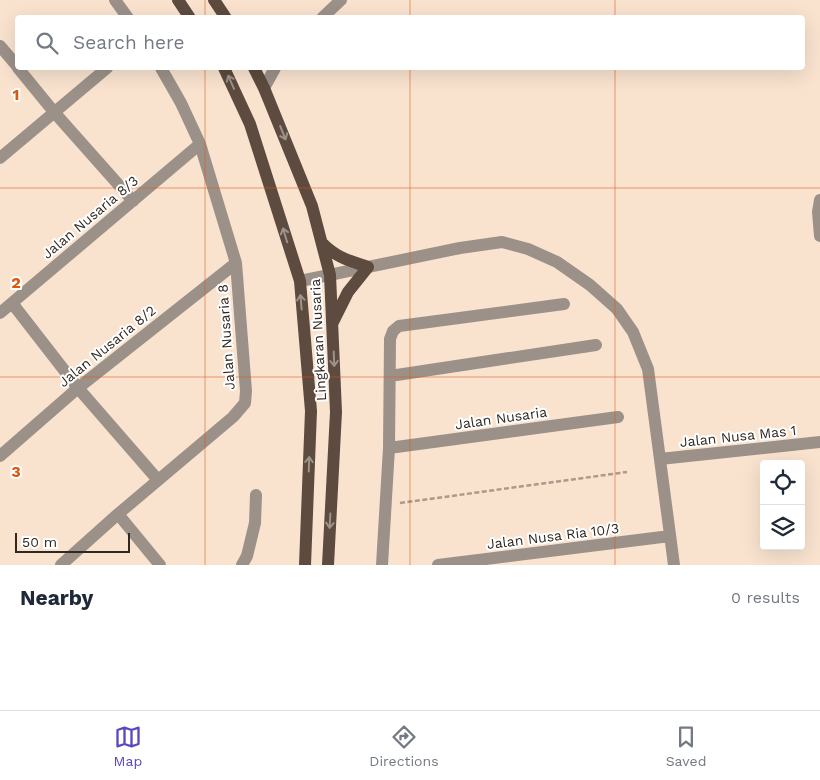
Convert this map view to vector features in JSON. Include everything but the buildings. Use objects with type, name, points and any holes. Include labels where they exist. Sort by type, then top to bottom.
[{"type":"main road","points":[[178,0],[188,15]]},
{"type":"main road","points":[[214,0],[224,15]]},
{"type":"main road","name":"Lingkaran Nusaria","points":[[225,70],[250,124],[300,281],[311,411],[305,565]]},
{"type":"main road","name":"Lingkaran Nusaria","points":[[255,70],[312,206],[330,275],[336,412],[328,565]]},
{"type":"main road","points":[[322,243],[332,253],[368,267],[348,292],[332,323]]},
{"type":"street","points":[[115,0],[126,15]]},
{"type":"street","points":[[325,15],[341,0]]},
{"type":"street","points":[[0,46],[15,64]]},
{"type":"street","points":[[20,70],[54,112],[133,201]]},
{"type":"street","points":[[0,158],[105,70]]},
{"type":"street","name":"Jalan Nusaria 8","points":[[60,565],[233,417],[244,403],[246,391],[236,263],[200,144],[181,103],[162,70]]},
{"type":"street","points":[[264,88],[274,70]]},
{"type":"street","name":"Jalan Nusaria 8/3","points":[[0,313],[200,144]]},
{"type":"street","points":[[820,200],[818,212],[820,236]]},
{"type":"street","points":[[300,281],[460,248],[502,242],[557,262],[590,285],[617,309],[633,332],[648,369],[674,565]]},
{"type":"street","name":"Jalan Nusaria 8/2","points":[[0,456],[78,388],[236,263]]},
{"type":"street","points":[[12,303],[78,388],[158,480]]},
{"type":"street","points":[[382,565],[389,448],[390,339],[392,331],[399,326],[564,304]]},
{"type":"street","points":[[390,376],[596,345]]},
{"type":"street","name":"Jalan Nusaria","points":[[389,448],[618,417]]},
{"type":"street","name":"Jalan Nusa Mas 1","points":[[660,459],[820,442]]},
{"type":"street","points":[[242,565],[256,523],[256,494]]},
{"type":"street","points":[[118,514],[160,565]]},
{"type":"street","name":"Jalan Nusa Ria 10/3","points":[[438,565],[670,536]]},
{"type":"path","points":[[386,505],[627,472]]}]
